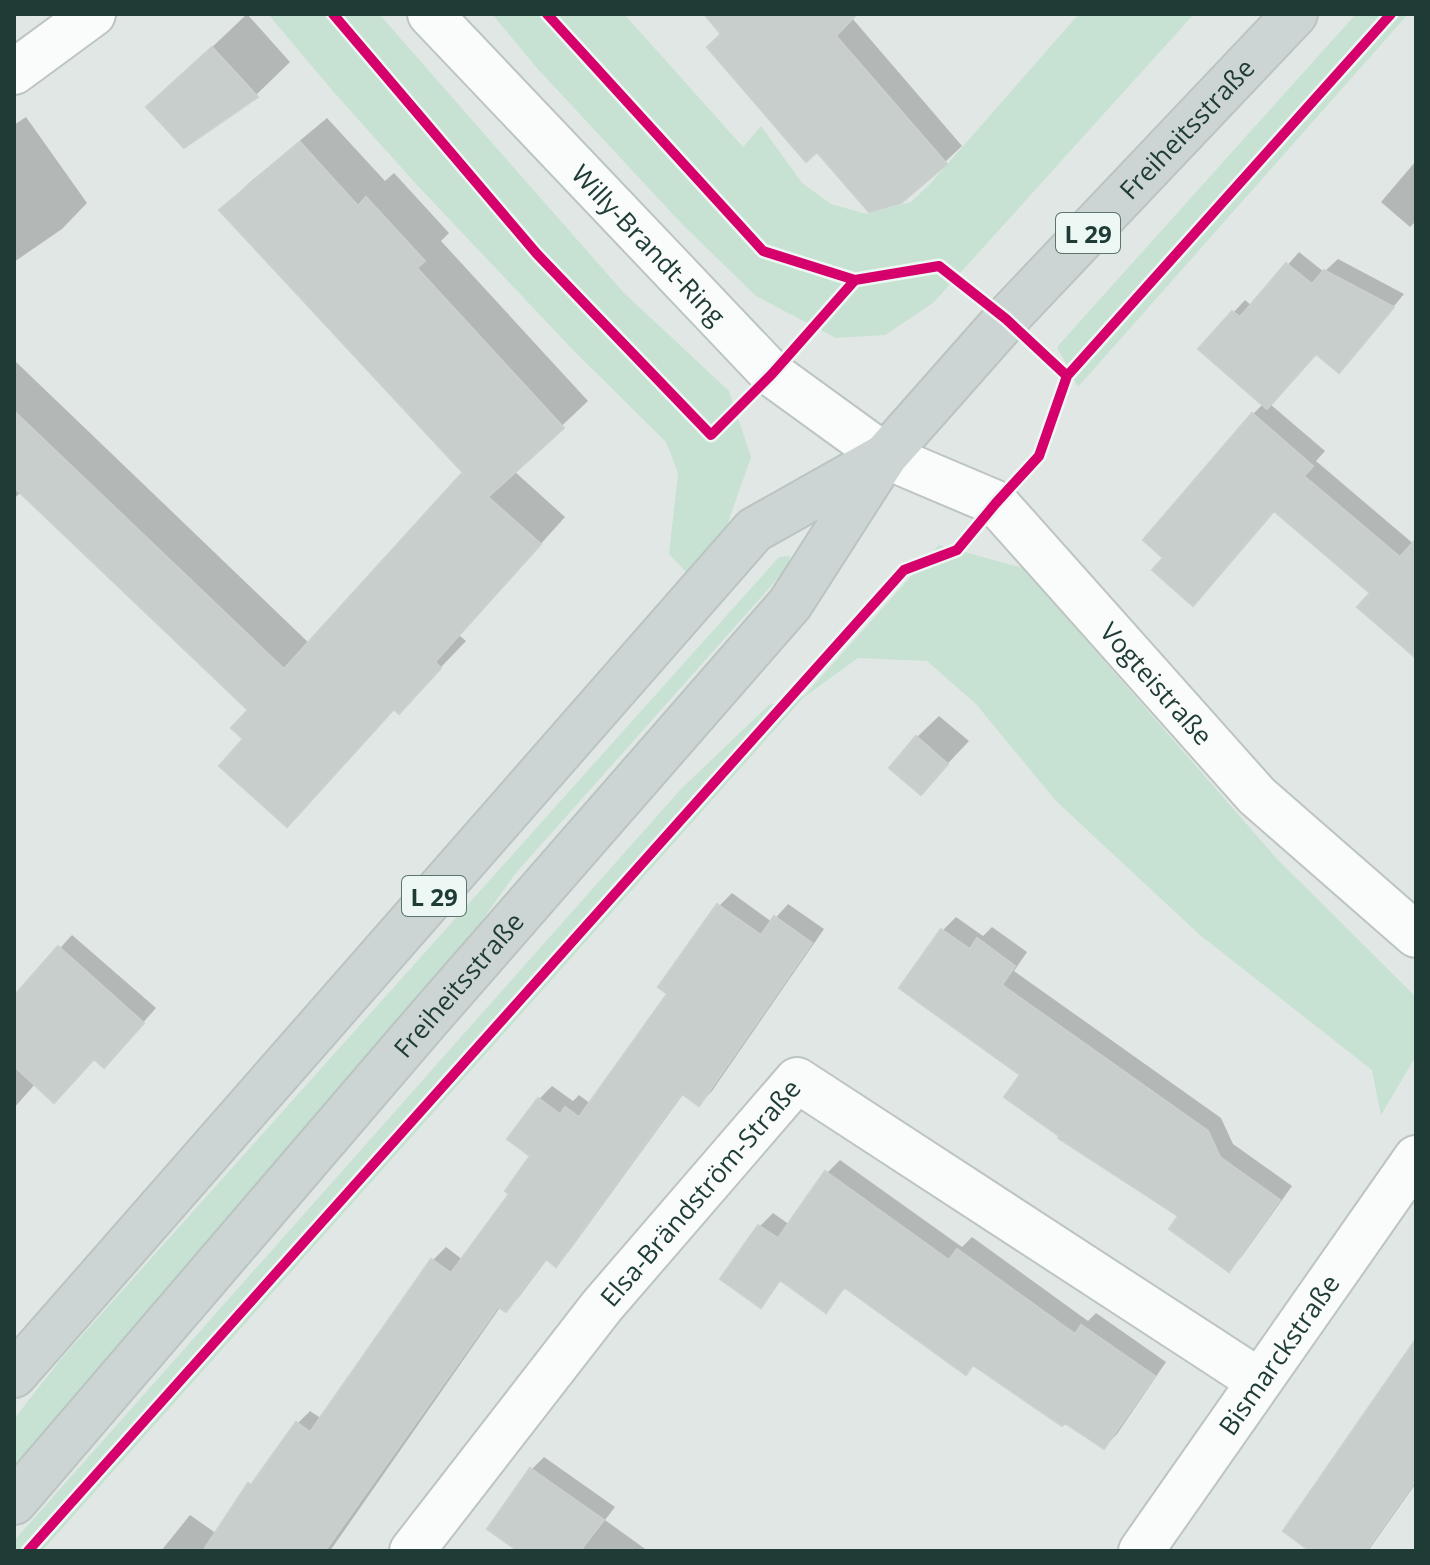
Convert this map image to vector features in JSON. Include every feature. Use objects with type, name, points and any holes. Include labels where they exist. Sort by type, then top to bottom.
[{"type":"main road","name":"Freiheitsstraße","points":[[14,1502],[438,1007],[790,604],[885,456],[1006,319],[1295,14]]},
{"type":"main road","name":"Freiheitsstraße","points":[[14,1375],[754,530],[885,456]]},
{"type":"street","points":[[14,72],[93,14]]},
{"type":"street","name":"Willy-Brandt-Ring","points":[[430,14],[772,374],[885,456]]},
{"type":"street","name":"Vogteistraße","points":[[885,456],[996,503],[1257,796],[1416,935]]},
{"type":"street","name":"Elsa-Brändström-Straße","points":[[412,1551],[602,1306],[797,1080],[1259,1381]]},
{"type":"street","name":"Bismarckstraße","points":[[1141,1551],[1416,1158]]},
{"type":"green space","points":[[268,14],[379,14],[624,293],[729,391],[751,457],[725,531],[691,577],[669,554],[678,473],[666,442],[575,352],[416,184]]},
{"type":"green space","points":[[492,14],[624,14],[743,147],[761,126],[802,183],[831,204],[866,214],[911,202],[1079,14],[1194,14],[933,303],[885,335],[836,338],[756,296],[681,223],[536,67]]},
{"type":"green space","points":[[1356,14],[1408,14],[1078,387],[1057,347]]},
{"type":"green space","points":[[939,545],[1023,568],[1277,859],[1416,997],[1416,1056],[1381,1115],[1372,1070],[1200,935],[1056,801],[976,704],[927,661],[858,658],[804,697],[42,1551],[14,1551],[14,1541],[681,789],[769,705],[804,696]]},
{"type":"green space","points":[[790,556],[788,567],[515,874],[412,1019],[14,1466],[14,1419],[61,1359],[779,557]]},
{"type":"building","points":[[704,14],[857,14],[836,36],[947,164],[901,203],[869,212],[817,152],[806,162],[707,47],[721,34]]},
{"type":"building","points":[[212,47],[258,97],[184,148],[146,107]]},
{"type":"building","points":[[300,142],[358,206],[366,197],[425,261],[417,268],[564,428],[488,497],[541,544],[435,662],[441,668],[399,714],[394,709],[287,827],[219,766],[243,739],[231,728],[248,710],[14,487],[14,411],[284,669],[462,473],[467,477],[219,210]]},
{"type":"building","points":[[1286,263],[1312,284],[1324,270],[1394,307],[1339,373],[1316,354],[1267,409],[1198,349],[1232,311],[1240,317]]},
{"type":"building","points":[[1252,413],[1313,466],[1304,476],[1400,557],[1416,539],[1416,658],[1357,607],[1370,593],[1274,511],[1193,606],[1152,570],[1163,558],[1143,540]]},
{"type":"building","points":[[916,736],[948,764],[921,795],[889,768]]},
{"type":"building","points":[[717,904],[761,935],[774,916],[812,943],[699,1106],[682,1094],[556,1267],[546,1259],[506,1312],[498,1307],[325,1551],[203,1551],[248,1483],[251,1485],[296,1422],[310,1432],[431,1259],[451,1273],[509,1194],[505,1191],[530,1156],[507,1139],[538,1098],[560,1114],[565,1107],[579,1117],[667,994],[658,987]]},
{"type":"building","points":[[941,929],[970,949],[977,938],[1015,966],[1002,985],[1208,1131],[1220,1157],[1280,1200],[1229,1272],[1169,1229],[1178,1216],[1058,1138],[1004,1097],[1020,1075],[899,988]]},
{"type":"building","points":[[58,946],[144,1023],[104,1068],[94,1059],[54,1103],[14,1066],[14,996]]},
{"type":"building","points":[[825,1171],[949,1260],[957,1249],[1075,1334],[1081,1325],[1155,1376],[1104,1449],[1065,1423],[1062,1426],[973,1365],[966,1375],[844,1287],[826,1313],[780,1280],[761,1308],[720,1279],[758,1225],[778,1238]]},
{"type":"building","points":[[1416,1339],[1416,1480],[1366,1551],[1310,1551],[1283,1531]]},
{"type":"building","points":[[530,1468],[604,1520],[580,1551],[518,1551],[487,1529]]},
{"type":"cycle path","points":[[333,14],[537,254],[711,435],[772,374],[855,280]]},
{"type":"cycle path","points":[[547,14],[763,251],[855,280],[939,266],[1006,319],[1067,376]]},
{"type":"cycle path","points":[[28,1551],[904,570],[957,550],[1039,456],[1067,376],[1391,14]]}]
